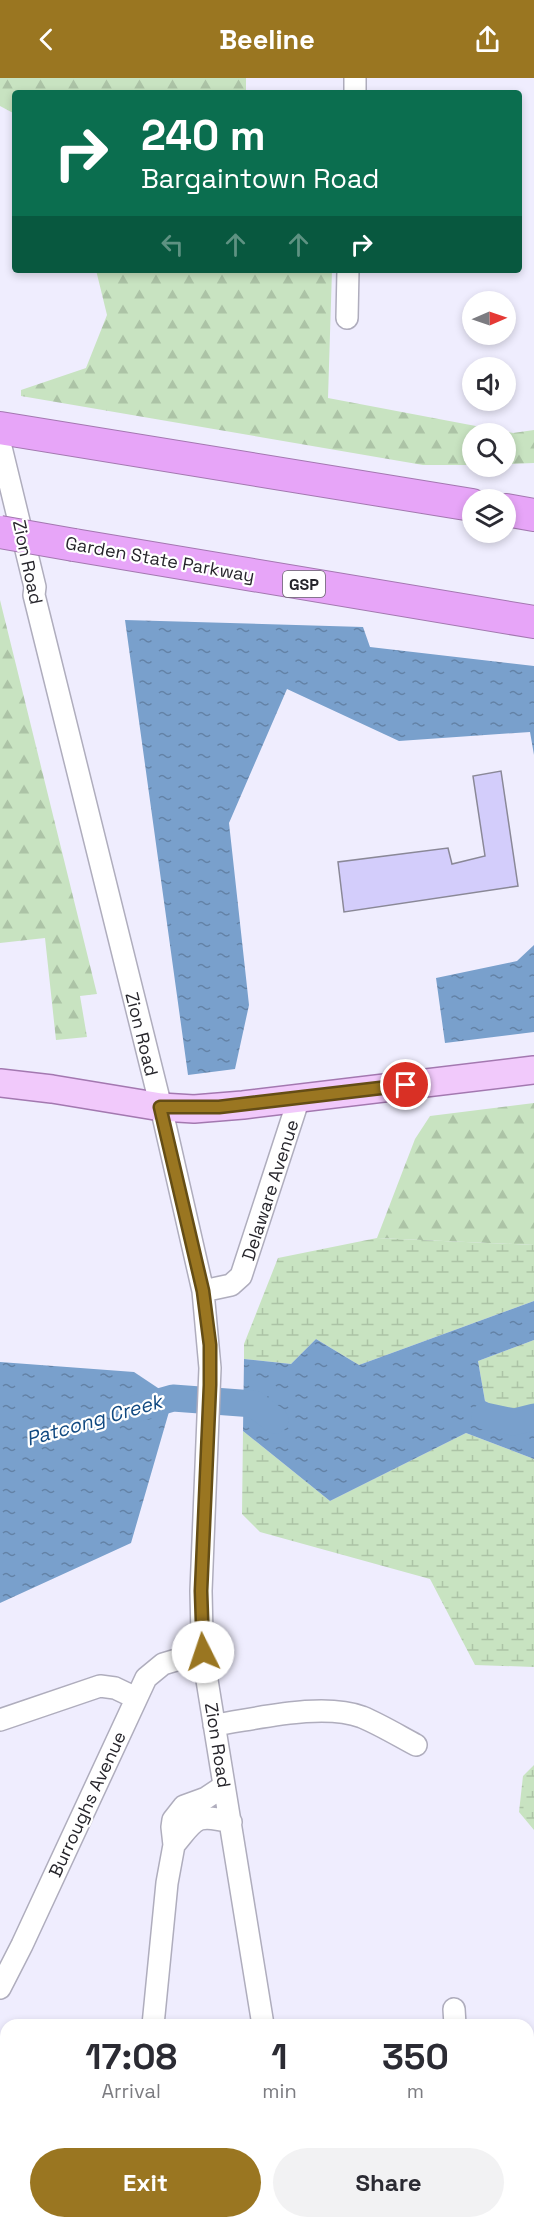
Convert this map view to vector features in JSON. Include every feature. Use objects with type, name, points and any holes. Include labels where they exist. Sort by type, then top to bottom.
[{"type":"highway","points":[[0,428],[462,503]]},
{"type":"highway","points":[[516,512],[534,515]]},
{"type":"highway","name":"Garden State Parkway","points":[[0,532],[534,622]]},
{"type":"main road","points":[[0,1083],[160,1107],[219,1107],[534,1070]]},
{"type":"street","points":[[346,318],[348,273]]},
{"type":"street","name":"Zion Road","points":[[0,443],[35,587],[34,595],[203,1291],[210,1345],[202,1571],[203,1652],[262,2019]]},
{"type":"street","name":"Delaware Avenue","points":[[203,1291],[231,1285],[241,1276],[299,1098]]},
{"type":"street","name":"Burroughs Avenue","points":[[0,1988],[146,1678],[159,1666],[203,1652]]},
{"type":"street","points":[[0,1720],[100,1686],[115,1688],[136,1698]]},
{"type":"street","points":[[214,1725],[315,1710],[339,1712],[362,1717],[416,1745]]},
{"type":"street","points":[[154,2019],[167,1883],[174,1845],[172,1827],[180,1809],[186,1804],[206,1798],[224,1786]]},
{"type":"street","points":[[174,1845],[195,1820],[210,1818],[231,1822]]},
{"type":"green space","points":[[0,78],[246,78],[246,90],[12,90],[12,112],[0,106]]},
{"type":"green space","points":[[97,273],[332,273],[328,398],[462,423],[462,465],[423,465],[21,396],[21,390],[86,368],[107,315]]},
{"type":"green space","points":[[534,430],[534,463],[516,464],[516,433]]},
{"type":"green space","points":[[0,600],[97,994],[80,996],[87,1037],[56,1040],[45,938],[0,943]]},
{"type":"green space","points":[[534,1103],[534,1245],[377,1238],[415,1139],[430,1116]]},
{"type":"green space","points":[[377,1238],[534,1245],[534,1301],[359,1365],[316,1339],[291,1364],[244,1359],[244,1344],[278,1258]]},
{"type":"green space","points":[[534,1340],[534,1428],[485,1401],[478,1361]]},
{"type":"green space","points":[[243,1431],[330,1501],[466,1433],[534,1459],[534,1667],[475,1665],[430,1579],[260,1532],[242,1514]]},
{"type":"green space","points":[[534,1765],[534,1830],[519,1812],[523,1776]]},
{"type":"water","points":[[125,620],[363,627],[370,647],[534,666],[534,755],[530,732],[399,741],[287,689],[229,823],[249,1005],[235,1069],[188,1075]]},
{"type":"water","points":[[534,945],[534,1032],[445,1043],[436,978],[517,961]]},
{"type":"water","points":[[534,1301],[534,1340],[478,1361],[485,1401],[534,1428],[534,1459],[466,1433],[330,1501],[243,1431],[244,1359],[291,1364],[316,1339],[359,1365]]},
{"type":"water","points":[[0,1362],[134,1372],[173,1398],[131,1543],[0,1603]]},
{"type":"building","points":[[501,771],[518,886],[344,912],[338,862],[448,848],[452,864],[485,856],[473,776]]},
{"type":"waterway","name":"Patcong Creek","points":[[138,1408],[173,1398],[254,1404],[275,1420]]},
{"type":"waterway","name":"Patcong Creek","points":[[485,1416],[514,1422],[534,1417]]},
{"type":"route","points":[[203,1652],[201,1591],[210,1345],[203,1291],[160,1107],[194,1109],[219,1107],[406,1085]]}]
